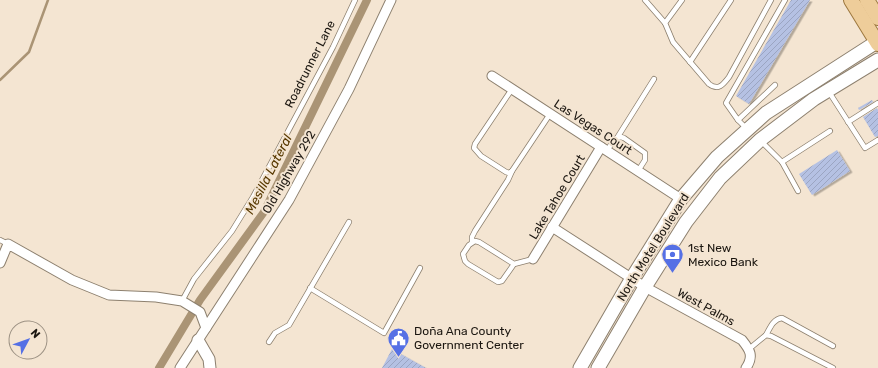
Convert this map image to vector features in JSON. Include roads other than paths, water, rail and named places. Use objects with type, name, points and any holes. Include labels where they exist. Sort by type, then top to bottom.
[{"type":"main road","points":[[851,0],[878,42]]},
{"type":"main road","points":[[867,0],[878,18]]},
{"type":"main road","name":"North Motel Boulevard","points":[[580,368],[632,278],[681,199],[717,157],[766,113],[878,42]]},
{"type":"main road","name":"North Motel Boulevard","points":[[598,368],[645,287],[686,222],[720,178],[760,140],[814,99],[878,60]]},
{"type":"main road","points":[[748,129],[760,140]]},
{"type":"street","name":"Old Highway 292","points":[[180,368],[290,200],[349,89],[391,0]]},
{"type":"street","name":"Las Vegas Court","points":[[492,76],[681,199]]},
{"type":"street","name":"Lake Tahoe Court","points":[[533,260],[552,227],[604,149]]},
{"type":"street","name":"West Palms","points":[[552,227],[645,287],[742,340],[750,349]]},
{"type":"street","points":[[0,263],[4,242],[72,280],[109,295],[156,297],[184,302],[200,312],[206,328]]},
{"type":"street","points":[[198,340],[209,359],[210,368]]},
{"type":"street","points":[[746,368],[750,361],[750,349]]},
{"type":"lane","name":"Roadrunner Lane","points":[[184,302],[194,279],[232,231],[253,197],[355,0]]},
{"type":"lane","points":[[645,0],[665,23],[673,42],[708,84],[716,88],[720,87],[729,77],[772,0]]},
{"type":"lane","points":[[665,23],[682,0]]},
{"type":"lane","points":[[690,62],[731,0]]},
{"type":"lane","points":[[748,129],[738,120],[726,103],[785,0]]},
{"type":"lane","points":[[604,149],[617,138],[654,78]]},
{"type":"lane","points":[[738,120],[776,85]]},
{"type":"lane","points":[[512,89],[475,144],[474,148],[481,156],[506,172],[509,173],[512,171]]},
{"type":"lane","points":[[828,90],[865,148],[878,140]]},
{"type":"lane","points":[[848,122],[878,103]]},
{"type":"lane","points":[[514,264],[502,281],[496,282],[465,261],[463,254],[472,242],[472,237],[508,180],[512,171],[550,114]]},
{"type":"lane","points":[[782,162],[830,131]]},
{"type":"lane","points":[[617,138],[624,138],[645,153],[645,160],[638,171]]},
{"type":"lane","points":[[760,140],[782,162],[798,191]]},
{"type":"lane","points":[[268,342],[274,333],[289,325],[349,222]]},
{"type":"lane","points":[[472,242],[479,242],[514,264],[533,260]]},
{"type":"lane","points":[[310,288],[384,333],[420,268]]},
{"type":"lane","points":[[750,349],[766,335],[777,318],[782,318],[833,346]]},
{"type":"lane","points":[[766,335],[778,338],[833,368]]},
{"type":"waterway","points":[[0,80],[29,52],[48,0]]},
{"type":"waterway","name":"Mesilla Lateral","points":[[159,368],[200,300],[264,212],[367,0]]},
{"type":"place","name":"1st New Mexico Bank","points":[[672,274]]},
{"type":"place","name":"Doña Ana County Government Center","points":[[398,358]]}]
